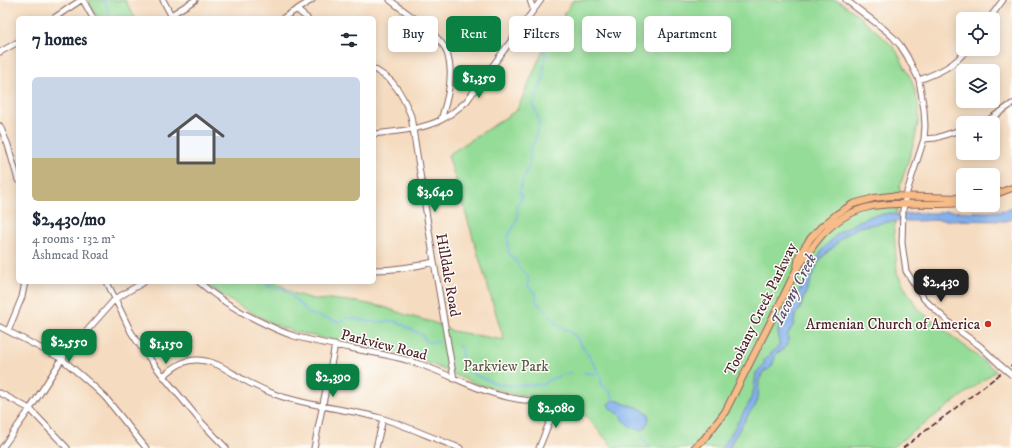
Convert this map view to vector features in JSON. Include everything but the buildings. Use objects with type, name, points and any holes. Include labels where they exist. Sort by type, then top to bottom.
[{"type":"main road","points":[[1000,192],[1012,188]]},
{"type":"main road","name":"Tookany Creek Parkway","points":[[694,448],[704,439],[725,412],[783,297],[796,268],[799,256],[810,239],[821,227],[837,214],[853,204],[874,198],[891,196],[956,198]]},
{"type":"main road","name":"Tookany Creek Parkway","points":[[796,268],[805,258],[814,243],[825,232],[841,219],[852,213],[870,206],[894,204],[903,207],[956,203]]},
{"type":"street","points":[[57,16],[82,0],[92,16]]},
{"type":"street","points":[[163,0],[172,16],[195,0]]},
{"type":"street","points":[[286,16],[312,0]]},
{"type":"street","points":[[390,0],[432,33],[445,49],[448,57],[450,77],[441,120]]},
{"type":"street","points":[[530,0],[533,9]]},
{"type":"street","points":[[376,134],[413,129],[428,125],[453,113],[466,102],[541,0]]},
{"type":"street","points":[[846,0],[884,29],[900,45],[919,80],[925,126],[924,139],[903,207],[902,243],[906,271],[921,295],[954,327],[980,346],[1012,375]]},
{"type":"street","points":[[994,12],[1002,0]]},
{"type":"street","points":[[297,10],[304,16]]},
{"type":"street","points":[[0,52],[16,43]]},
{"type":"street","points":[[919,80],[938,73],[961,56]]},
{"type":"street","name":"Hilldale Road","points":[[376,70],[398,89],[406,102],[411,116],[454,379]]},
{"type":"street","points":[[994,116],[1012,104]]},
{"type":"street","points":[[0,126],[16,172]]},
{"type":"street","points":[[924,139],[936,138],[956,131]]},
{"type":"street","points":[[376,270],[405,268],[434,262]]},
{"type":"street","points":[[8,331],[22,297],[25,284]]},
{"type":"street","points":[[108,284],[131,332],[143,350],[211,434],[226,448]]},
{"type":"street","points":[[2,448],[30,409],[62,359],[115,299],[141,284]]},
{"type":"street","name":"Parkview Road","points":[[201,284],[227,304],[271,327],[293,336],[387,355],[432,369],[490,393],[557,403],[573,403]]},
{"type":"street","points":[[0,327],[62,359],[90,382],[146,448]]},
{"type":"street","points":[[314,448],[335,345]]},
{"type":"street","points":[[163,376],[179,364],[190,360],[217,364],[244,380],[276,395],[292,400],[383,419],[413,429],[460,448]]},
{"type":"street","points":[[0,393],[30,409],[67,448]]},
{"type":"street","points":[[539,448],[557,403]]},
{"type":"street","points":[[376,448],[383,419]]},
{"type":"green space","points":[[87,0],[125,0],[134,16],[97,16]]},
{"type":"green space","name":"Parkview Park","points":[[573,0],[837,0],[853,11],[896,50],[912,81],[918,103],[919,119],[914,142],[900,186],[894,230],[897,273],[919,310],[996,371],[891,448],[614,448],[582,412],[562,397],[542,397],[513,394],[474,383],[431,364],[397,354],[291,331],[247,310],[207,284],[279,284],[295,294],[317,300],[330,299],[384,307],[435,323],[452,331],[504,340],[448,155],[517,110],[542,52],[574,52],[574,16],[563,16]]},
{"type":"water","points":[[1012,208],[1012,219],[1006,221],[941,220],[887,222],[859,227],[838,241],[818,263],[800,309],[795,316],[794,324],[788,334],[788,344],[776,354],[772,366],[768,370],[765,370],[759,380],[758,399],[755,407],[750,412],[729,448],[721,448],[749,403],[754,389],[756,373],[764,364],[764,360],[779,345],[778,330],[781,323],[823,249],[837,234],[857,222],[871,216],[890,213],[897,215],[947,211],[1000,212],[1000,211]]},
{"type":"water","points":[[613,400],[637,407],[648,413],[649,420],[646,426],[642,430],[629,426],[620,415],[609,407],[608,404]]},
{"type":"waterway","points":[[104,0],[110,16]]},
{"type":"waterway","points":[[545,52],[544,80],[533,105],[539,122],[535,140],[530,150],[530,163],[521,185],[519,194],[522,194],[522,198],[516,207],[518,216],[508,236],[508,250],[509,254],[516,261],[520,269],[528,276],[528,286],[536,294],[536,301],[552,317],[557,325],[568,330],[576,337],[600,374]]},
{"type":"waterway","points":[[267,284],[268,287],[284,289],[310,314],[340,322],[347,318],[376,322],[395,321],[422,335],[427,342],[440,342]]},
{"type":"waterway","points":[[457,346],[461,348],[462,357],[473,374],[499,385],[543,385],[549,380],[567,373],[571,373]]},
{"type":"waterway","points":[[584,373],[600,374],[602,385],[611,393],[614,401]]},
{"type":"waterway","points":[[641,435],[650,448]]},
{"type":"railway","points":[[903,448],[1012,365]]},
{"type":"place","name":"Armenian Church of America","points":[[988,324]]},
{"type":"water label","name":"Tacony Creek","points":[[794,290]]}]
